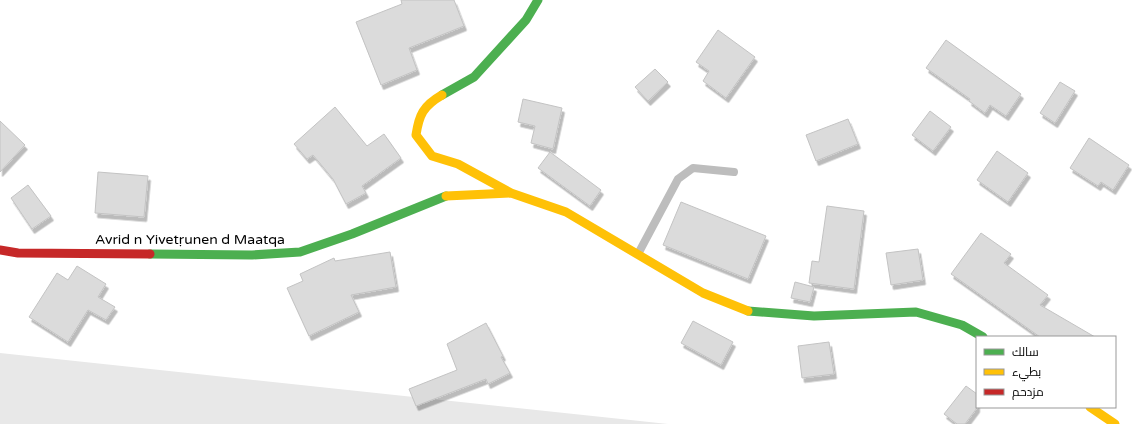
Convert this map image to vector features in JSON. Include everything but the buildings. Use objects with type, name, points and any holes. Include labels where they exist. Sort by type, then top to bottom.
[{"type":"main road","points":[[511,193],[458,164],[432,156],[416,136],[419,116],[435,99],[474,77],[526,20],[538,0]]},
{"type":"main road","name":"Avrid n Yivetṛunen d Maatqa","points":[[0,250],[18,253],[244,255],[300,252],[352,234],[448,195],[511,193],[566,212],[703,293],[748,311],[814,316],[916,312],[962,325],[982,336]]},
{"type":"main road","points":[[1091,408],[1114,424]]},
{"type":"lane","points":[[638,254],[678,179],[693,168],[734,172]]},
{"type":"shaded area","points":[[0,353],[668,424],[0,424]]},
{"type":"traffic: fast","points":[[442,95],[474,77],[526,20],[538,0]]},
{"type":"traffic: fast","points":[[150,254],[252,255],[300,252],[352,234],[446,196]]},
{"type":"traffic: fast","points":[[748,311],[814,316],[916,312],[962,325],[981,336]]},
{"type":"traffic: slow","points":[[442,95],[426,107],[421,116],[416,135],[432,156],[458,164],[511,193]]},
{"type":"traffic: slow","points":[[446,196],[511,193],[566,212],[703,293],[748,311]]},
{"type":"traffic: slow","points":[[1091,408],[1115,424]]},
{"type":"traffic: jam","points":[[0,250],[18,253],[150,254]]}]
